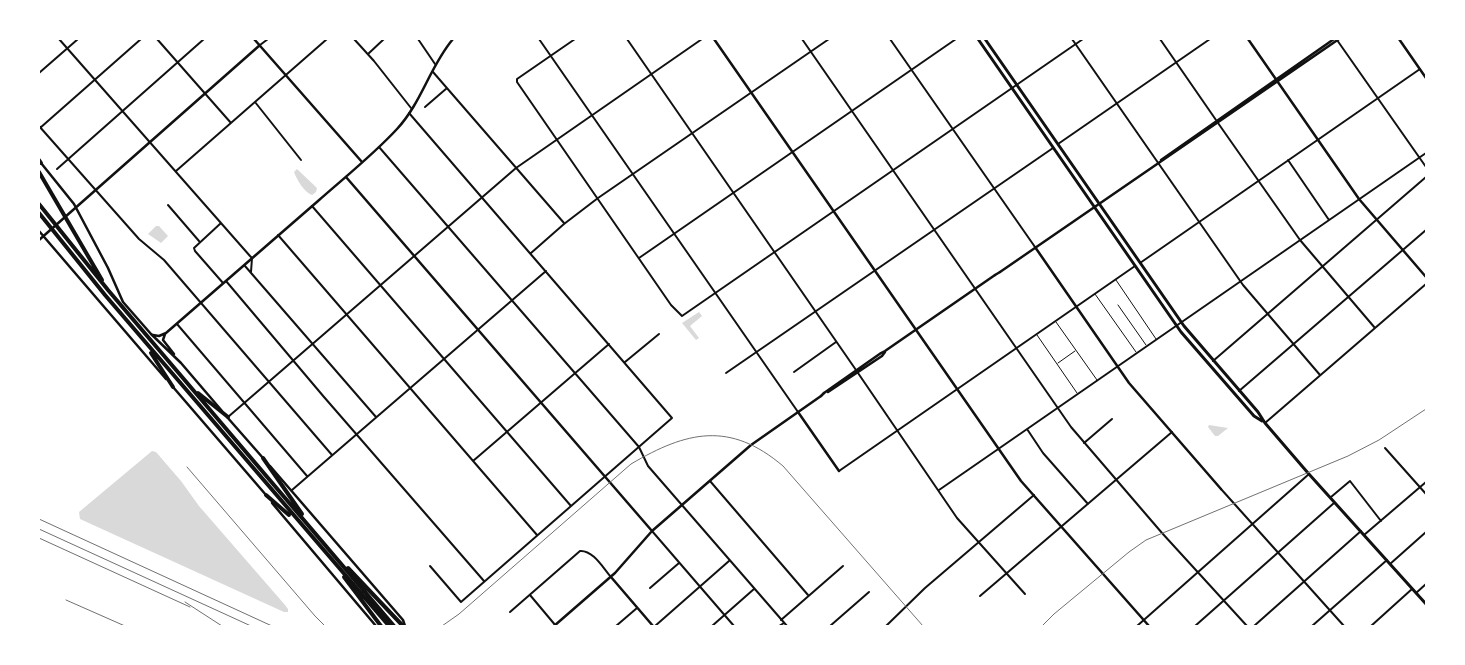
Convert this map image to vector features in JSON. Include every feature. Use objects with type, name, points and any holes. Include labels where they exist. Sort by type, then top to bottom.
[{"type":"highway","points":[[39,172],[108,290]]},
{"type":"highway","points":[[39,204],[108,290],[394,626]]},
{"type":"highway","points":[[39,214],[48,227]]},
{"type":"highway","points":[[39,217],[303,528],[389,626]]},
{"type":"highway","points":[[142,339],[173,387]]},
{"type":"highway","points":[[184,380],[228,417]]},
{"type":"highway","points":[[263,458],[315,532]]},
{"type":"highway","points":[[266,495],[303,528]]},
{"type":"highway","points":[[326,545],[404,626]]},
{"type":"highway","points":[[341,571],[355,594],[381,626]]},
{"type":"main road","points":[[978,39],[1176,326],[1254,416],[1265,423]]},
{"type":"main road","points":[[984,39],[1181,322],[1309,474],[1426,604]]},
{"type":"street","points":[[59,39],[252,258],[251,272]]},
{"type":"street","points":[[39,73],[78,39]]},
{"type":"street","points":[[141,39],[39,127],[139,239],[164,260],[332,455]]},
{"type":"street","points":[[157,39],[231,123]]},
{"type":"street","points":[[57,169],[204,39]]},
{"type":"street","points":[[254,39],[362,162]]},
{"type":"street","points":[[39,240],[268,39]]},
{"type":"street","points":[[176,171],[327,39]]},
{"type":"street","points":[[354,39],[412,109]]},
{"type":"street","points":[[368,54],[384,39]]},
{"type":"street","points":[[418,39],[435,64]]},
{"type":"street","points":[[404,626],[403,620],[181,363],[164,342],[163,338],[166,333],[244,264],[346,177],[398,128],[410,114],[435,64],[453,39]]},
{"type":"street","points":[[539,39],[840,471],[1135,266]]},
{"type":"street","points":[[575,39],[517,79],[517,82],[671,305],[682,316],[1083,39]]},
{"type":"street","points":[[627,39],[957,518],[1025,594]]},
{"type":"street","points":[[228,417],[516,168],[702,39]]},
{"type":"street","points":[[714,39],[1023,484],[1149,626]]},
{"type":"street","points":[[802,39],[1084,443],[1247,626]]},
{"type":"street","points":[[531,253],[598,198],[829,39]]},
{"type":"street","points":[[890,39],[1129,383],[1344,626]]},
{"type":"street","points":[[639,258],[956,39]]},
{"type":"street","points":[[1072,39],[1240,282],[1320,375]]},
{"type":"street","points":[[1160,39],[1300,240],[1375,328]]},
{"type":"street","points":[[1058,144],[1210,39]]},
{"type":"street","points":[[1248,39],[1359,199],[1426,277]]},
{"type":"street","points":[[530,595],[555,626],[611,577],[652,531],[757,441],[1337,39],[1426,167]]},
{"type":"street","points":[[1399,39],[1426,78]]},
{"type":"street","points":[[1140,263],[1420,69]]},
{"type":"street","points":[[432,70],[564,224]]},
{"type":"street","points":[[425,107],[447,88]]},
{"type":"street","points":[[255,102],[301,160]]},
{"type":"street","points":[[410,114],[672,418],[461,602],[430,566]]},
{"type":"street","points":[[379,147],[639,447],[648,466],[681,506],[787,626]]},
{"type":"street","points":[[726,373],[1053,148]]},
{"type":"street","points":[[939,490],[1426,152]]},
{"type":"street","points":[[1288,160],[1329,220]]},
{"type":"street","points":[[40,161],[76,207],[108,268],[120,298],[151,334],[181,363]]},
{"type":"street","points":[[346,177],[734,626]]},
{"type":"street","points":[[1213,361],[1426,177]]},
{"type":"street","points":[[168,205],[200,241]]},
{"type":"street","points":[[312,206],[571,506]]},
{"type":"street","points":[[221,223],[195,246],[195,251],[357,433],[484,581]]},
{"type":"street","points":[[1240,391],[1426,230]]},
{"type":"street","points":[[39,231],[376,626]]},
{"type":"street","points":[[278,235],[537,535]]},
{"type":"street","points":[[244,264],[376,417]]},
{"type":"street","points":[[292,490],[546,271]]},
{"type":"street","points":[[1265,423],[1426,284]]},
{"type":"street","points":[[176,324],[307,476]]},
{"type":"street","points":[[151,334],[159,336],[166,333]]},
{"type":"street","points":[[625,362],[659,334]]},
{"type":"street","points":[[794,372],[836,342]]},
{"type":"street","points":[[474,462],[609,344]]},
{"type":"street","points":[[1084,443],[1112,419]]},
{"type":"street","points":[[1027,429],[1048,459],[1088,504]]},
{"type":"street","points":[[980,596],[1172,432]]},
{"type":"street","points":[[1385,448],[1426,494]]},
{"type":"street","points":[[1137,626],[1309,474]]},
{"type":"street","points":[[710,481],[808,595]]},
{"type":"street","points":[[1330,498],[1350,481],[1381,521]]},
{"type":"street","points":[[1364,535],[1426,482]]},
{"type":"street","points":[[886,626],[925,588],[1034,495]]},
{"type":"street","points":[[1195,626],[1334,502]]},
{"type":"street","points":[[1254,626],[1361,531]]},
{"type":"street","points":[[1312,626],[1426,532]]},
{"type":"street","points":[[510,612],[580,551],[585,551],[590,554],[654,626],[729,561]]},
{"type":"street","points":[[650,588],[679,563]]},
{"type":"street","points":[[781,620],[843,566]]},
{"type":"street","points":[[1416,593],[1426,584]]},
{"type":"street","points":[[712,626],[754,589]]},
{"type":"street","points":[[1371,626],[1412,589]]},
{"type":"street","points":[[830,626],[869,592]]},
{"type":"street","points":[[616,626],[637,608]]},
{"type":"street","points":[[780,626],[784,623]]},
{"type":"lane","points":[[1116,280],[1156,339]]},
{"type":"lane","points":[[1095,294],[1137,353]]},
{"type":"lane","points":[[1118,305],[1147,346]]},
{"type":"lane","points":[[1056,321],[1097,381]]},
{"type":"lane","points":[[1036,335],[1078,394]]},
{"type":"lane","points":[[1057,364],[1076,351]]},
{"type":"shaded area","points":[[297,169],[317,188],[316,192],[312,195],[299,182],[294,172]]},
{"type":"shaded area","points":[[156,226],[159,226],[168,236],[161,243],[148,234]]},
{"type":"shaded area","points":[[699,312],[702,316],[690,326],[699,338],[696,340],[682,323]]},
{"type":"shaded area","points":[[1209,425],[1228,428],[1218,436],[1215,436],[1208,427]]},
{"type":"shaded area","points":[[152,451],[156,452],[181,481],[199,506],[285,605],[288,612],[284,612],[80,519],[79,512]]},
{"type":"railway","points":[[1042,626],[1054,614],[1146,540],[1348,456],[1379,440],[1426,409]]},
{"type":"railway","points":[[442,626],[459,614],[631,464],[671,444],[690,438],[708,436],[726,437],[745,442],[764,452],[783,466],[923,626]]},
{"type":"railway","points":[[187,467],[325,626]]},
{"type":"railway","points":[[39,519],[272,626]]},
{"type":"railway","points":[[39,529],[251,626]]},
{"type":"railway","points":[[39,538],[190,607]]},
{"type":"railway","points":[[66,600],[125,626]]},
{"type":"railway","points":[[185,602],[222,626]]}]
